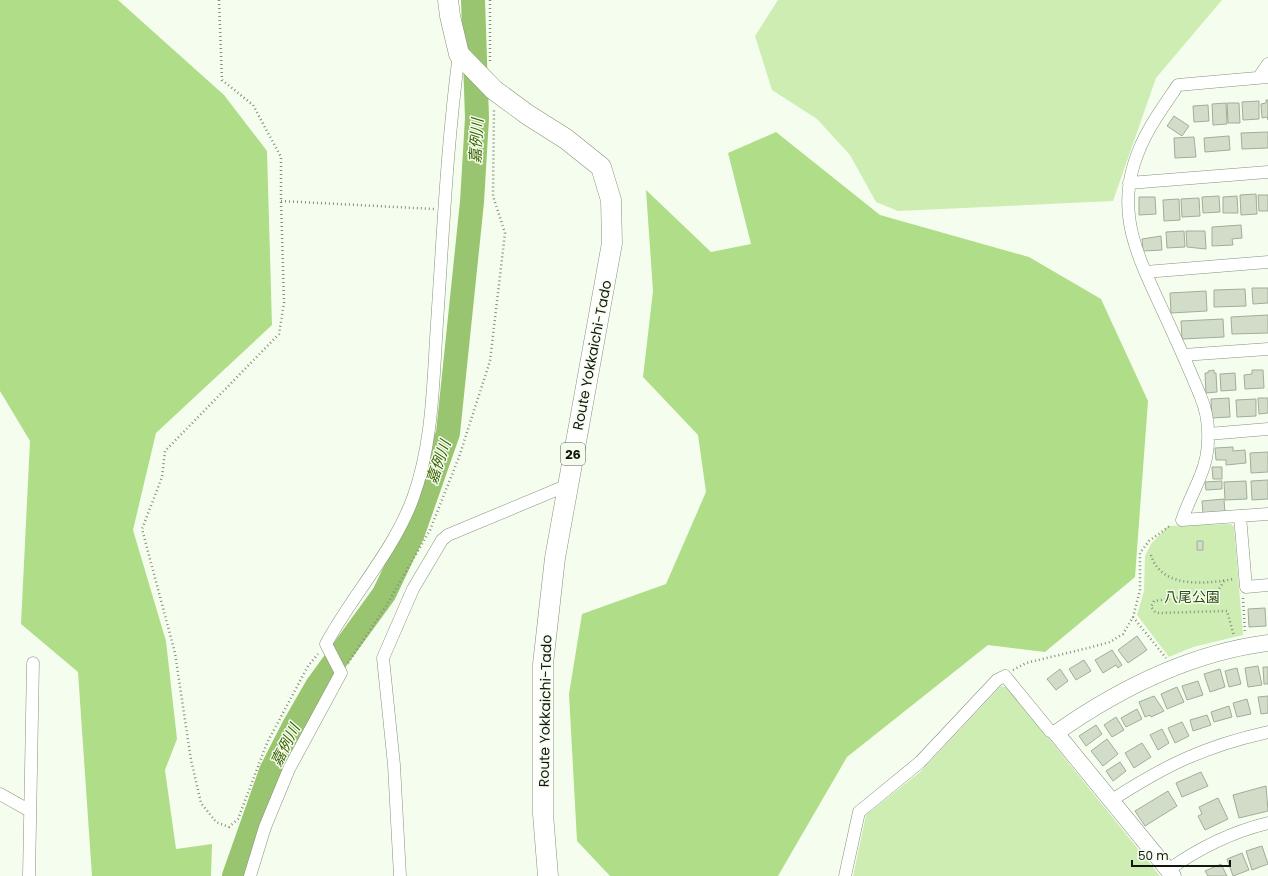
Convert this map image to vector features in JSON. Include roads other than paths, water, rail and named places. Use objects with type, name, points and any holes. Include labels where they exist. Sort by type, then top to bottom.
[{"type":"main road","points":[[448,0],[450,16],[459,54]]},
{"type":"main road","name":"Route Yokkaichi-Tado","points":[[459,54],[494,90],[528,115],[566,139],[601,167],[611,200],[612,243],[555,558],[543,664],[543,814],[548,876]]},
{"type":"street","points":[[250,876],[265,826],[289,769],[341,673],[326,644],[389,547],[404,520],[420,476],[428,438],[450,122],[459,54]]},
{"type":"street","points":[[1268,64],[1264,77],[1178,85],[1147,132],[1133,164],[1129,183],[1128,208],[1131,232],[1137,254],[1204,404],[1208,434],[1207,457],[1201,476],[1187,505],[1182,520],[1268,514]]},
{"type":"street","points":[[1129,183],[1268,172]]},
{"type":"street","points":[[1146,272],[1268,262]]},
{"type":"street","points":[[1182,355],[1268,349]]},
{"type":"street","points":[[1208,434],[1268,429]]},
{"type":"street","points":[[400,876],[394,765],[383,658],[413,589],[442,540],[448,535],[568,485]]},
{"type":"street","points":[[1240,516],[1245,582],[1268,585]]},
{"type":"street","points":[[1056,733],[1116,694],[1140,681],[1241,644],[1268,643]]},
{"type":"street","points":[[30,876],[33,663]]},
{"type":"street","points":[[845,876],[860,812],[920,762],[997,680],[1005,676],[1050,731],[1056,733],[1170,873],[1187,856],[1214,842],[1238,832],[1268,823]]},
{"type":"street","points":[[1112,800],[1162,769],[1186,757],[1229,742],[1268,732]]},
{"type":"street","points":[[0,794],[30,811]]},
{"type":"waterway","name":"嘉例川","points":[[234,876],[271,771],[294,726],[317,686],[384,594],[413,533],[448,433],[472,202],[477,118],[473,0]]},
{"type":"park label","name":"八尾公園","points":[[1192,597]]}]
